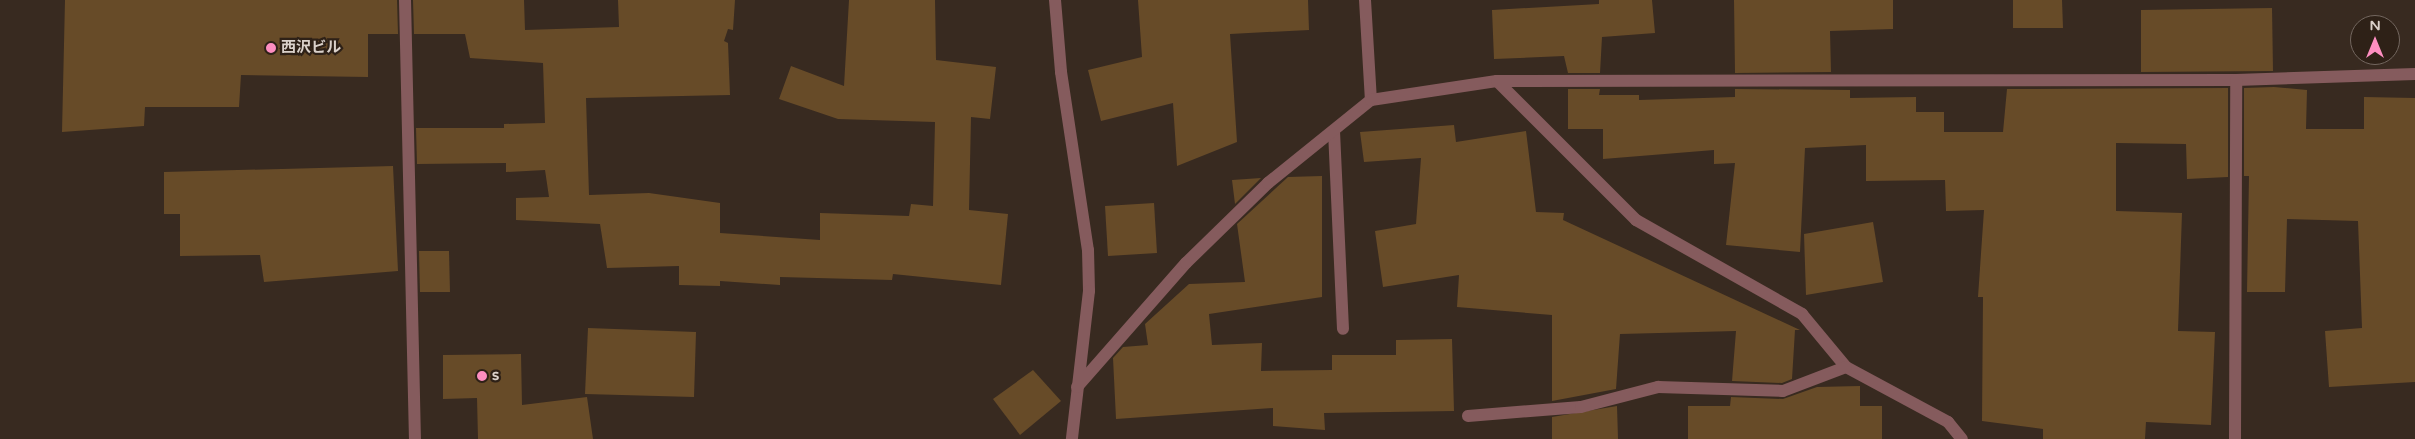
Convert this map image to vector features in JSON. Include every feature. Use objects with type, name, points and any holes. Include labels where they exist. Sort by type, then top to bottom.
[{"type":"street","points":[[405,0],[414,439]]},
{"type":"street","points":[[1055,0],[1061,72],[1088,250],[1089,291],[1072,439]]},
{"type":"street","points":[[1365,0],[1371,100]]},
{"type":"street","points":[[1077,387],[1186,263],[1268,183],[1371,100],[1497,81],[2236,80],[2415,74]]},
{"type":"street","points":[[2235,439],[2236,80]]},
{"type":"street","points":[[1497,81],[1636,220],[1802,314],[1846,367],[1948,422],[1962,439]]},
{"type":"street","points":[[1334,130],[1343,328]]},
{"type":"street","points":[[1468,416],[1582,407],[1658,387],[1783,391],[1846,367]]},
{"type":"building","points":[[65,0],[397,0],[398,34],[368,34],[368,77],[241,75],[239,107],[145,107],[144,126],[62,132]]},
{"type":"building","points":[[413,0],[524,0],[525,30],[619,27],[618,0],[735,0],[733,30],[728,29],[724,41],[728,43],[730,95],[586,98],[589,195],[649,193],[720,203],[720,233],[820,240],[820,213],[909,216],[911,204],[933,206],[935,122],[838,119],[779,99],[791,66],[844,86],[849,0],[935,0],[936,60],[996,67],[990,119],[971,117],[969,210],[1008,214],[1001,285],[893,274],[892,280],[780,277],[780,285],[720,281],[720,286],[679,285],[679,266],[607,268],[600,224],[516,220],[516,198],[549,197],[545,170],[506,172],[506,163],[417,164],[416,128],[504,128],[504,124],[545,123],[543,63],[470,58],[465,34],[414,34]]},
{"type":"building","points":[[1138,0],[1308,0],[1309,30],[1230,34],[1237,142],[1177,166],[1173,103],[1101,121],[1088,70],[1142,57]]},
{"type":"building","points":[[1599,0],[1652,0],[1655,33],[1602,37],[1600,73],[1568,73],[1564,56],[1494,59],[1492,10],[1599,4]]},
{"type":"building","points":[[1734,0],[1893,0],[1893,29],[1830,31],[1831,72],[1735,73]]},
{"type":"building","points":[[2013,0],[2062,0],[2063,28],[2013,28]]},
{"type":"building","points":[[2272,8],[2273,71],[2141,72],[2141,10]]},
{"type":"building","points":[[2274,87],[2307,90],[2306,129],[2364,129],[2364,97],[2415,98],[2415,382],[2329,387],[2325,331],[2362,328],[2358,221],[2287,219],[2285,292],[2247,292],[2249,176],[2244,176],[2244,88]]},
{"type":"building","points":[[2228,88],[2228,177],[2187,179],[2186,144],[2116,143],[2116,211],[2182,213],[2178,331],[2215,332],[2211,425],[2146,422],[2145,439],[2043,439],[2043,429],[1982,421],[1983,297],[1978,297],[1984,210],[1946,211],[1945,180],[1866,181],[1866,145],[1805,148],[1800,252],[1726,245],[1735,163],[1714,164],[1714,150],[1603,159],[1603,129],[1568,129],[1568,89],[1600,89],[1599,95],[1639,95],[1639,100],[1735,97],[1735,89],[1850,90],[1850,98],[1916,97],[1916,112],[1944,112],[1944,132],[2003,132],[2007,89]]},
{"type":"building","points":[[1454,125],[1456,142],[1526,131],[1536,212],[1564,213],[1563,220],[1800,330],[1795,330],[1792,379],[1782,383],[1732,381],[1736,331],[1620,334],[1616,389],[1552,401],[1552,315],[1457,307],[1459,275],[1383,287],[1375,231],[1416,224],[1421,158],[1364,162],[1360,132]]},
{"type":"building","points":[[393,166],[398,271],[264,282],[260,255],[180,256],[180,214],[164,214],[164,172]]},
{"type":"building","points":[[1322,176],[1322,297],[1209,314],[1212,345],[1262,343],[1261,371],[1332,370],[1332,355],[1396,355],[1396,340],[1452,339],[1454,411],[1324,413],[1325,430],[1273,426],[1273,408],[1116,419],[1113,358],[1123,347],[1148,345],[1145,324],[1189,284],[1245,282],[1237,224],[1288,177]]},
{"type":"building","points":[[1261,178],[1235,204],[1232,180]]},
{"type":"building","points":[[1154,203],[1157,253],[1108,256],[1105,206]]},
{"type":"building","points":[[1873,222],[1883,282],[1806,295],[1804,234]]},
{"type":"building","points":[[419,251],[449,251],[450,292],[420,292]]},
{"type":"building","points":[[588,328],[696,332],[694,397],[585,394]]},
{"type":"building","points":[[521,354],[522,405],[587,397],[593,439],[478,439],[477,398],[443,399],[443,355]]},
{"type":"building","points":[[1033,370],[1061,401],[1020,435],[993,399]]},
{"type":"building","points":[[1860,386],[1860,406],[1882,406],[1882,439],[1688,439],[1688,406],[1730,406],[1731,397],[1783,399],[1817,387]]},
{"type":"building","points":[[1617,406],[1618,439],[1552,439],[1552,417]]},
{"type":"place","name":"西沢ビル","points":[[271,48]]},
{"type":"place","name":"s","points":[[482,376]]}]
